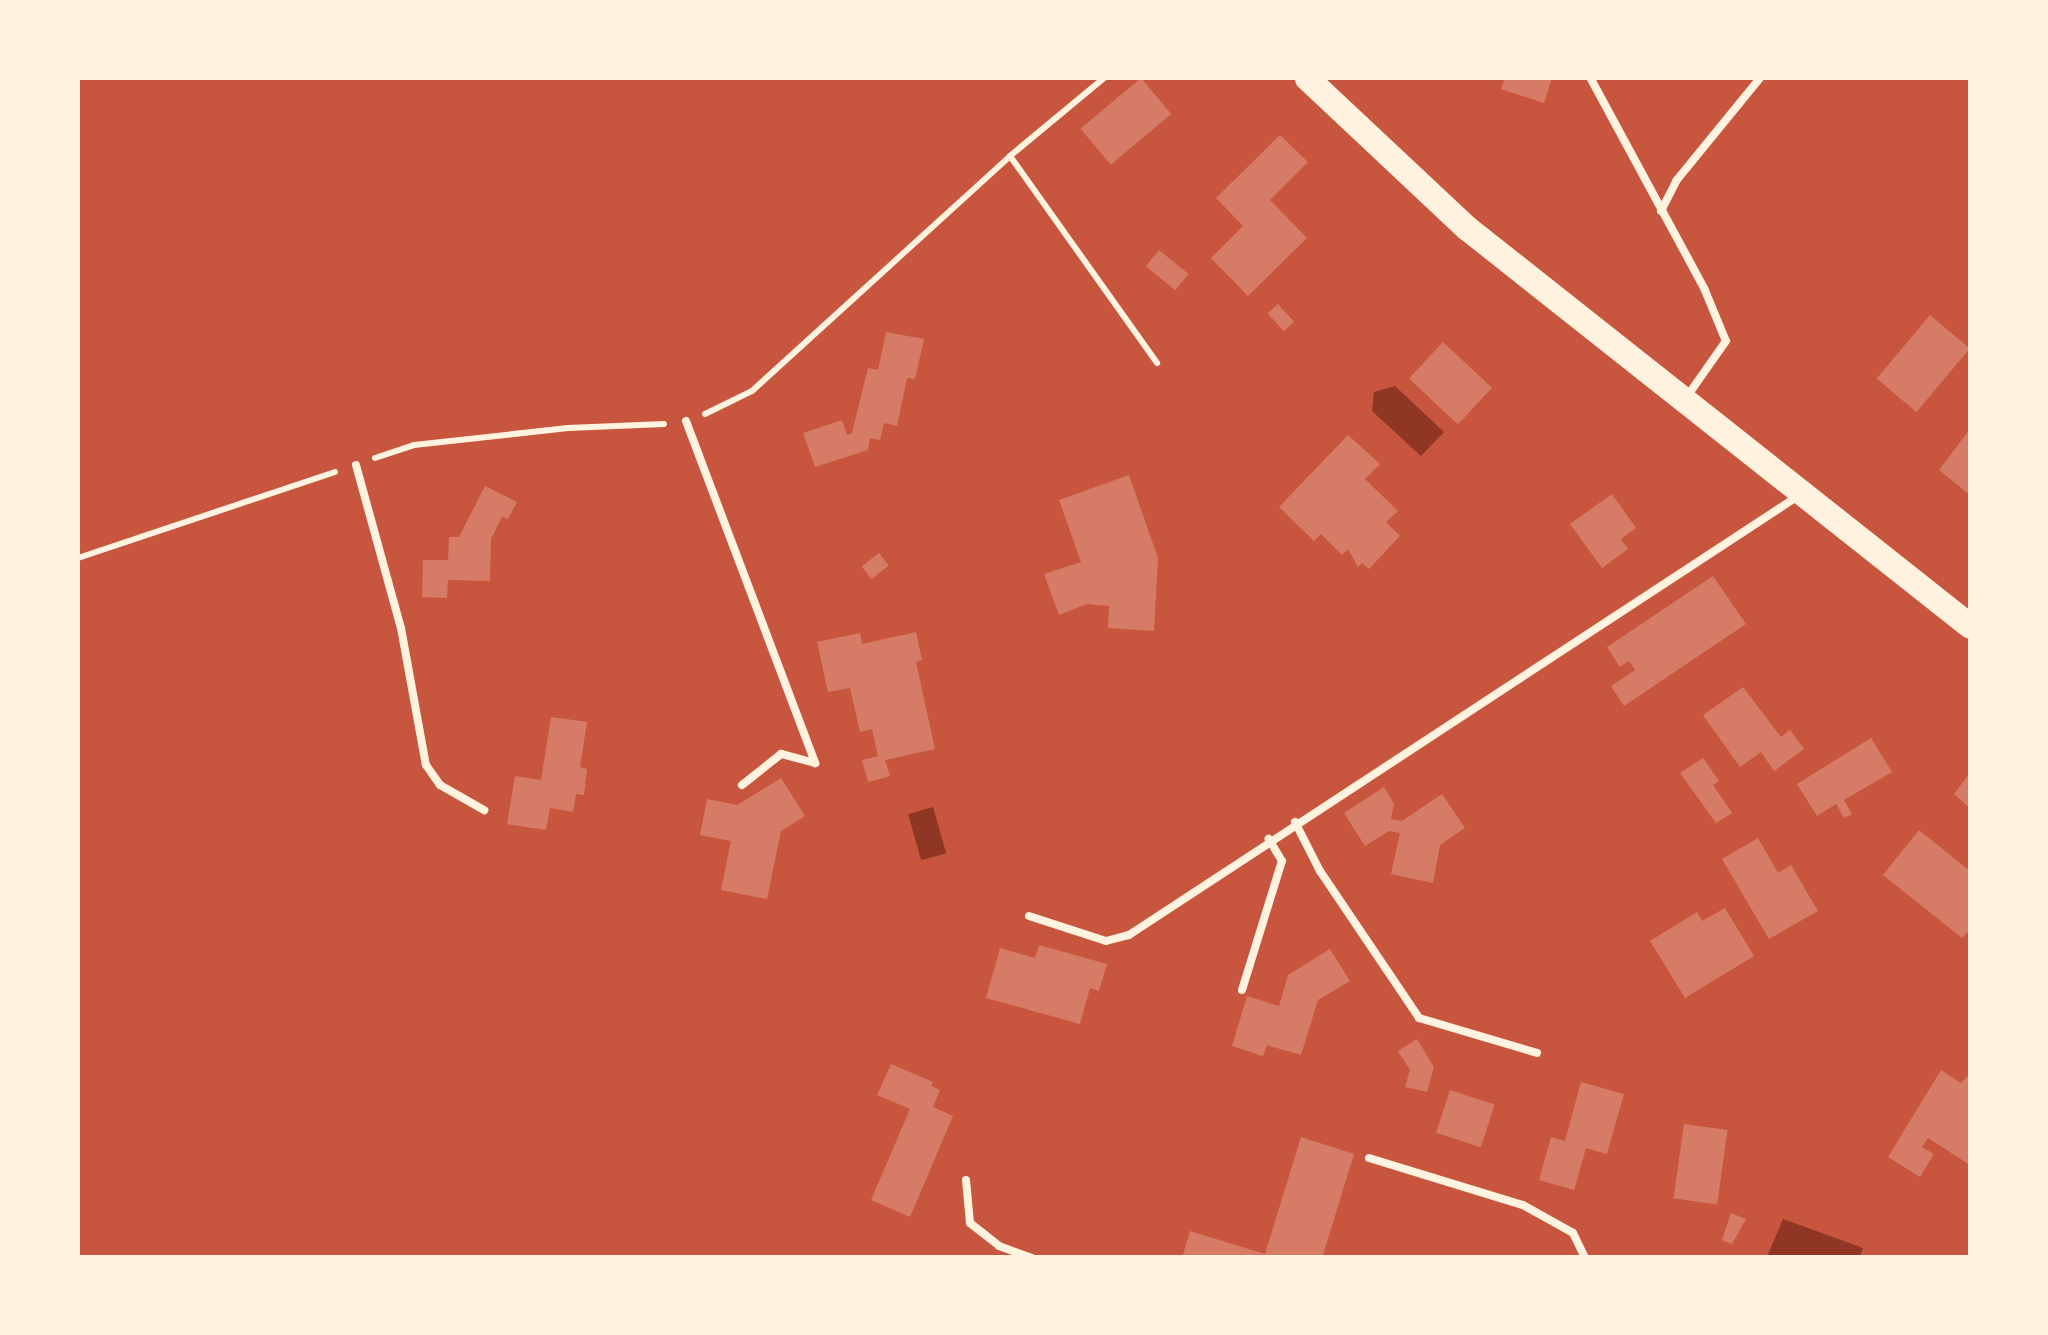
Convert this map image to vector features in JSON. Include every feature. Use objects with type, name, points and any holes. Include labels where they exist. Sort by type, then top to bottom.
[{"type":"main road","points":[[1307,78],[1468,228],[1970,626]]},
{"type":"lane","points":[[1661,211],[1676,182],[1760,78]]},
{"type":"lane","points":[[1590,79],[1704,288],[1726,341],[1683,402]]},
{"type":"lane","points":[[686,421],[815,763],[780,754],[742,785]]},
{"type":"lane","points":[[356,465],[401,628],[426,766],[440,785],[484,810]]},
{"type":"lane","points":[[1028,916],[1106,941],[1129,935],[1295,822],[1801,494]]},
{"type":"lane","points":[[1295,822],[1320,871],[1419,1018],[1537,1053]]},
{"type":"lane","points":[[1242,990],[1282,860],[1270,839]]},
{"type":"lane","points":[[1369,1158],[1522,1205],[1574,1233],[1585,1258]]},
{"type":"lane","points":[[966,1180],[970,1223],[999,1246],[1032,1258]]},
{"type":"path","points":[[78,558],[414,445],[568,428],[686,421],[752,391],[1010,156],[1104,78]]},
{"type":"path","points":[[1010,156],[1157,363]]},
{"type":"shaded area","points":[[1395,386],[1444,432],[1421,456],[1372,411],[1374,392]]},
{"type":"shaded area","points":[[933,807],[946,853],[921,860],[908,814]]},
{"type":"shaded area","points":[[1783,1219],[1863,1248],[1860,1257],[1767,1257]]},
{"type":"building","points":[[1141,78],[1171,114],[1111,165],[1080,129]]},
{"type":"building","points":[[1505,78],[1552,78],[1544,103],[1501,89]]},
{"type":"building","points":[[1280,135],[1308,162],[1270,200],[1307,238],[1248,296],[1211,258],[1243,226],[1216,198]]},
{"type":"building","points":[[1159,250],[1189,274],[1175,290],[1146,266]]},
{"type":"building","points":[[1278,304],[1294,322],[1284,331],[1268,313]]},
{"type":"building","points":[[1930,315],[1970,348],[1916,412],[1877,379]]},
{"type":"building","points":[[886,332],[924,339],[915,379],[907,378],[897,426],[884,423],[880,440],[870,438],[868,450],[815,467],[803,433],[842,420],[847,435],[852,433],[868,368],[878,370]]},
{"type":"building","points":[[1443,342],[1492,388],[1458,424],[1409,379]]},
{"type":"building","points":[[1970,429],[1970,495],[1939,470]]},
{"type":"building","points":[[1348,435],[1380,464],[1365,479],[1398,511],[1386,522],[1400,536],[1369,569],[1362,563],[1358,567],[1348,549],[1342,555],[1321,534],[1314,541],[1279,507]]},
{"type":"building","points":[[1129,475],[1158,558],[1154,631],[1108,628],[1109,606],[1087,604],[1059,615],[1044,574],[1081,562],[1059,500]]},
{"type":"building","points":[[485,486],[517,502],[508,519],[502,517],[491,539],[490,581],[448,580],[447,598],[422,597],[423,560],[448,560],[449,537],[459,537]]},
{"type":"building","points":[[1612,494],[1636,528],[1621,539],[1628,549],[1602,568],[1570,524]]},
{"type":"building","points":[[879,553],[889,566],[872,579],[862,567]]},
{"type":"building","points":[[1713,576],[1746,624],[1624,706],[1611,686],[1635,670],[1629,661],[1620,667],[1607,647]]},
{"type":"building","points":[[916,632],[922,660],[916,662],[935,749],[885,760],[890,776],[868,782],[862,760],[878,756],[872,729],[860,732],[850,688],[828,692],[817,642],[860,633],[862,644]]},
{"type":"building","points":[[1743,687],[1781,737],[1790,730],[1804,749],[1774,771],[1761,752],[1740,767],[1703,715]]},
{"type":"building","points":[[551,717],[587,722],[580,767],[587,769],[584,795],[576,794],[573,812],[550,808],[546,830],[507,824],[515,776],[541,780]]},
{"type":"building","points":[[1871,738],[1892,772],[1844,800],[1852,814],[1844,818],[1836,804],[1817,816],[1797,784]]},
{"type":"building","points":[[1703,758],[1719,781],[1713,785],[1732,813],[1716,823],[1680,773]]},
{"type":"building","points":[[1970,773],[1970,808],[1954,794]]},
{"type":"building","points":[[781,778],[805,816],[781,831],[767,899],[721,890],[731,841],[700,835],[707,799],[737,805]]},
{"type":"building","points":[[1384,787],[1394,804],[1391,819],[1402,821],[1442,794],[1465,828],[1440,845],[1433,883],[1391,874],[1400,833],[1389,831],[1365,846],[1344,813]]},
{"type":"building","points":[[1919,830],[1970,871],[1970,930],[1962,938],[1883,875]]},
{"type":"building","points":[[1758,838],[1778,873],[1791,865],[1818,911],[1769,939],[1722,859]]},
{"type":"building","points":[[1725,908],[1754,956],[1685,998],[1650,941],[1697,912],[1702,921]]},
{"type":"building","points":[[1039,945],[1107,964],[1099,991],[1090,988],[1080,1024],[986,998],[1000,948],[1035,958]]},
{"type":"building","points":[[1330,949],[1350,981],[1318,1000],[1301,1055],[1267,1045],[1263,1056],[1232,1046],[1247,996],[1279,1006],[1288,975]]},
{"type":"building","points":[[1417,1039],[1434,1067],[1427,1092],[1405,1087],[1410,1070],[1398,1051]]},
{"type":"building","points":[[891,1064],[933,1082],[931,1086],[940,1090],[933,1107],[953,1116],[910,1217],[871,1200],[910,1109],[877,1095]]},
{"type":"building","points":[[1941,1070],[1961,1083],[1970,1074],[1970,1165],[1928,1138],[1922,1147],[1934,1154],[1920,1177],[1888,1157]]},
{"type":"building","points":[[1581,1082],[1624,1094],[1607,1154],[1586,1148],[1574,1190],[1539,1180],[1551,1137],[1565,1141]]},
{"type":"building","points":[[1450,1090],[1495,1105],[1481,1147],[1436,1133]]},
{"type":"building","points":[[1684,1124],[1728,1130],[1717,1204],[1674,1198]]},
{"type":"building","points":[[1301,1137],[1354,1154],[1322,1258],[1182,1258],[1190,1231],[1265,1254]]},
{"type":"building","points":[[1731,1213],[1746,1219],[1732,1244],[1722,1240]]}]
